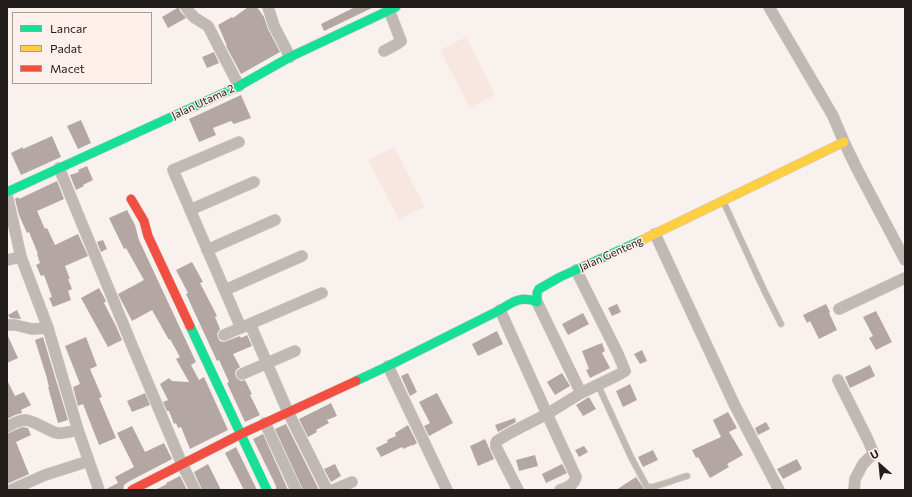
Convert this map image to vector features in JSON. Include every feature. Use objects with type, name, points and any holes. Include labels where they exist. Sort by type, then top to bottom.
[{"type":"street","points":[[186,7],[195,18],[208,26],[240,86]]},
{"type":"street","points":[[268,7],[274,26],[290,57]]},
{"type":"street","points":[[770,7],[833,116],[857,169],[905,260]]},
{"type":"street","points":[[384,51],[401,41],[392,9]]},
{"type":"street","name":"Jalan Utama 2","points":[[7,194],[59,168],[240,86],[290,57],[392,9]]},
{"type":"street","points":[[239,142],[173,170],[225,290],[267,364],[288,412],[327,490]]},
{"type":"street","name":"Jalan Genteng","points":[[537,302],[537,293],[539,289],[560,277],[723,202],[844,142]]},
{"type":"street","points":[[59,168],[182,464],[195,490]]},
{"type":"street","points":[[190,210],[254,182]]},
{"type":"street","points":[[7,194],[21,257],[48,328],[78,430],[99,490]]},
{"type":"street","points":[[131,199],[144,221],[148,236],[267,490]]},
{"type":"street","points":[[207,250],[275,220]]},
{"type":"street","points":[[655,234],[735,406],[779,490]]},
{"type":"street","points":[[225,290],[302,256]]},
{"type":"street","points":[[7,260],[21,257]]},
{"type":"street","points":[[518,490],[496,446],[496,441],[547,414],[581,393],[626,370],[576,270]]},
{"type":"street","points":[[839,309],[905,278]]},
{"type":"street","points":[[224,335],[322,292]]},
{"type":"street","points":[[132,490],[241,434],[388,366],[512,303],[523,299],[537,302],[581,393]]},
{"type":"street","points":[[500,310],[576,477],[572,485],[560,490]]},
{"type":"street","points":[[7,325],[15,325],[32,329],[48,328]]},
{"type":"street","points":[[242,374],[295,351]]},
{"type":"street","points":[[388,366],[447,490]]},
{"type":"street","points":[[838,380],[873,452],[872,456],[863,464],[855,479],[854,490]]},
{"type":"street","points":[[7,426],[24,420],[35,423],[49,431],[57,433],[78,430]]},
{"type":"street","points":[[265,423],[296,490]]},
{"type":"street","points":[[11,490],[45,475],[89,461]]},
{"type":"street","points":[[333,490],[352,482]]},
{"type":"lane","points":[[723,202],[781,324]]},
{"type":"lane","points":[[598,385],[631,457],[646,485],[651,487],[686,476]]},
{"type":"shaded area","points":[[466,37],[495,95],[470,108],[440,50]]},
{"type":"shaded area","points":[[394,147],[425,207],[399,219],[368,160]]},
{"type":"building","points":[[179,7],[180,11],[186,18],[168,28],[162,17]]},
{"type":"building","points":[[248,7],[257,7],[264,17],[268,29],[280,52],[241,74],[226,46],[218,25],[232,17],[233,18]]},
{"type":"building","points":[[355,7],[374,7],[324,31],[321,24]]},
{"type":"building","points":[[214,52],[219,63],[207,68],[202,57]]},
{"type":"building","points":[[241,95],[251,118],[234,124],[231,121],[213,128],[216,135],[199,142],[189,119]]},
{"type":"building","points":[[81,120],[91,143],[78,149],[67,126]]},
{"type":"building","points":[[52,136],[61,157],[21,175],[11,153]]},
{"type":"building","points":[[87,166],[93,180],[76,190],[70,175],[79,172],[78,170]]},
{"type":"building","points":[[57,181],[64,199],[37,211],[45,229],[47,228],[55,245],[78,234],[88,256],[65,266],[72,289],[68,291],[71,300],[53,307],[49,298],[52,297],[44,275],[41,276],[36,265],[40,263],[38,254],[29,232],[27,233],[19,215],[15,199],[18,197],[19,199]]},
{"type":"building","points":[[127,210],[135,225],[139,240],[196,362],[191,365],[199,380],[204,377],[228,430],[190,449],[181,427],[178,428],[176,423],[174,424],[169,411],[167,411],[163,402],[168,400],[160,384],[169,378],[172,381],[189,382],[176,359],[180,357],[152,310],[132,321],[118,294],[144,280],[126,248],[124,249],[109,218]]},
{"type":"building","points":[[103,240],[107,249],[101,252],[97,242]]},
{"type":"building","points":[[192,262],[203,282],[200,283],[217,316],[215,317],[220,329],[217,334],[220,341],[224,342],[247,335],[252,346],[233,354],[240,367],[236,370],[236,377],[241,381],[245,380],[252,394],[250,395],[260,415],[245,422],[227,383],[229,382],[219,360],[217,361],[186,294],[188,293],[176,270]]},
{"type":"building","points":[[99,288],[106,301],[104,303],[122,340],[108,347],[81,298]]},
{"type":"building","points":[[617,304],[621,312],[612,316],[608,308]]},
{"type":"building","points":[[826,304],[837,330],[819,339],[810,321],[807,323],[803,315]]},
{"type":"building","points":[[17,310],[21,319],[10,318],[8,315]]},
{"type":"building","points":[[876,311],[892,342],[876,350],[869,338],[873,336],[863,317]]},
{"type":"building","points":[[583,313],[589,324],[568,335],[562,324]]},
{"type":"building","points":[[497,331],[503,344],[478,356],[472,344]]},
{"type":"building","points":[[7,334],[18,358],[7,363]]},
{"type":"building","points":[[43,337],[68,420],[58,423],[46,375],[35,340]]},
{"type":"building","points":[[86,337],[97,366],[90,369],[102,397],[99,398],[116,438],[99,445],[83,404],[78,406],[73,387],[80,384],[65,346]]},
{"type":"building","points":[[602,343],[605,351],[602,353],[610,368],[590,378],[586,370],[589,369],[582,351]]},
{"type":"building","points":[[642,350],[647,361],[640,364],[634,354]]},
{"type":"building","points":[[870,365],[875,376],[850,388],[845,377]]},
{"type":"building","points":[[408,373],[417,392],[410,396],[401,376]]},
{"type":"building","points":[[562,373],[570,386],[555,395],[547,382]]},
{"type":"building","points":[[7,380],[15,396],[24,392],[31,405],[21,410],[22,413],[7,419]]},
{"type":"building","points":[[630,384],[637,400],[623,407],[616,391]]},
{"type":"building","points":[[145,393],[150,405],[132,412],[127,401]]},
{"type":"building","points":[[437,393],[453,423],[429,436],[424,426],[430,423],[419,402]]},
{"type":"building","points":[[589,397],[596,409],[583,416],[576,405]]},
{"type":"building","points":[[331,403],[337,416],[327,420],[329,423],[316,430],[317,432],[308,437],[299,419]]},
{"type":"building","points":[[728,412],[737,428],[729,432],[743,455],[727,464],[729,467],[710,478],[698,457],[696,458],[692,450],[721,437],[713,420]]},
{"type":"building","points":[[515,418],[516,422],[498,432],[495,425]]},
{"type":"building","points":[[766,422],[770,429],[758,435],[755,428]]},
{"type":"building","points":[[286,424],[319,490],[303,490],[275,429]]},
{"type":"building","points":[[408,425],[417,443],[403,449],[402,447],[381,457],[376,448],[388,442],[387,440],[396,436],[395,433]]},
{"type":"building","points":[[132,426],[145,452],[164,443],[172,459],[128,482],[124,485],[123,490],[106,490],[118,483],[115,477],[134,467],[117,433]]},
{"type":"building","points":[[22,427],[28,428],[31,435],[16,442],[29,474],[7,484],[7,434]]},
{"type":"building","points":[[263,434],[288,490],[276,490],[276,486],[253,439]]},
{"type":"building","points":[[485,439],[494,459],[478,466],[470,446]]},
{"type":"building","points":[[584,446],[588,452],[579,457],[575,450]]},
{"type":"building","points":[[236,447],[257,490],[244,490],[225,453]]},
{"type":"building","points":[[653,450],[658,460],[643,467],[638,457]]},
{"type":"building","points":[[535,455],[538,466],[519,471],[516,460]]},
{"type":"building","points":[[797,459],[802,469],[783,479],[777,469]]},
{"type":"building","points":[[208,464],[221,490],[202,490],[194,472]]},
{"type":"building","points":[[335,464],[341,476],[331,482],[324,469]]},
{"type":"building","points":[[562,464],[567,473],[546,483],[542,474]]},
{"type":"building","points":[[180,476],[187,490],[155,490],[167,484],[166,483]]},
{"type":"building","points":[[636,477],[645,490],[616,490]]},
{"type":"traffic: fast","points":[[7,192],[239,86],[290,57],[396,7]]},
{"type":"traffic: fast","points":[[356,381],[500,310],[517,300],[527,299],[537,302],[537,293],[539,289],[560,277],[642,240]]},
{"type":"traffic: fast","points":[[190,326],[267,490]]},
{"type":"traffic: slow","points":[[642,240],[844,142]]},
{"type":"traffic: jam","points":[[131,199],[144,221],[148,236],[190,326]]},
{"type":"traffic: jam","points":[[132,490],[241,434],[356,381]]}]
